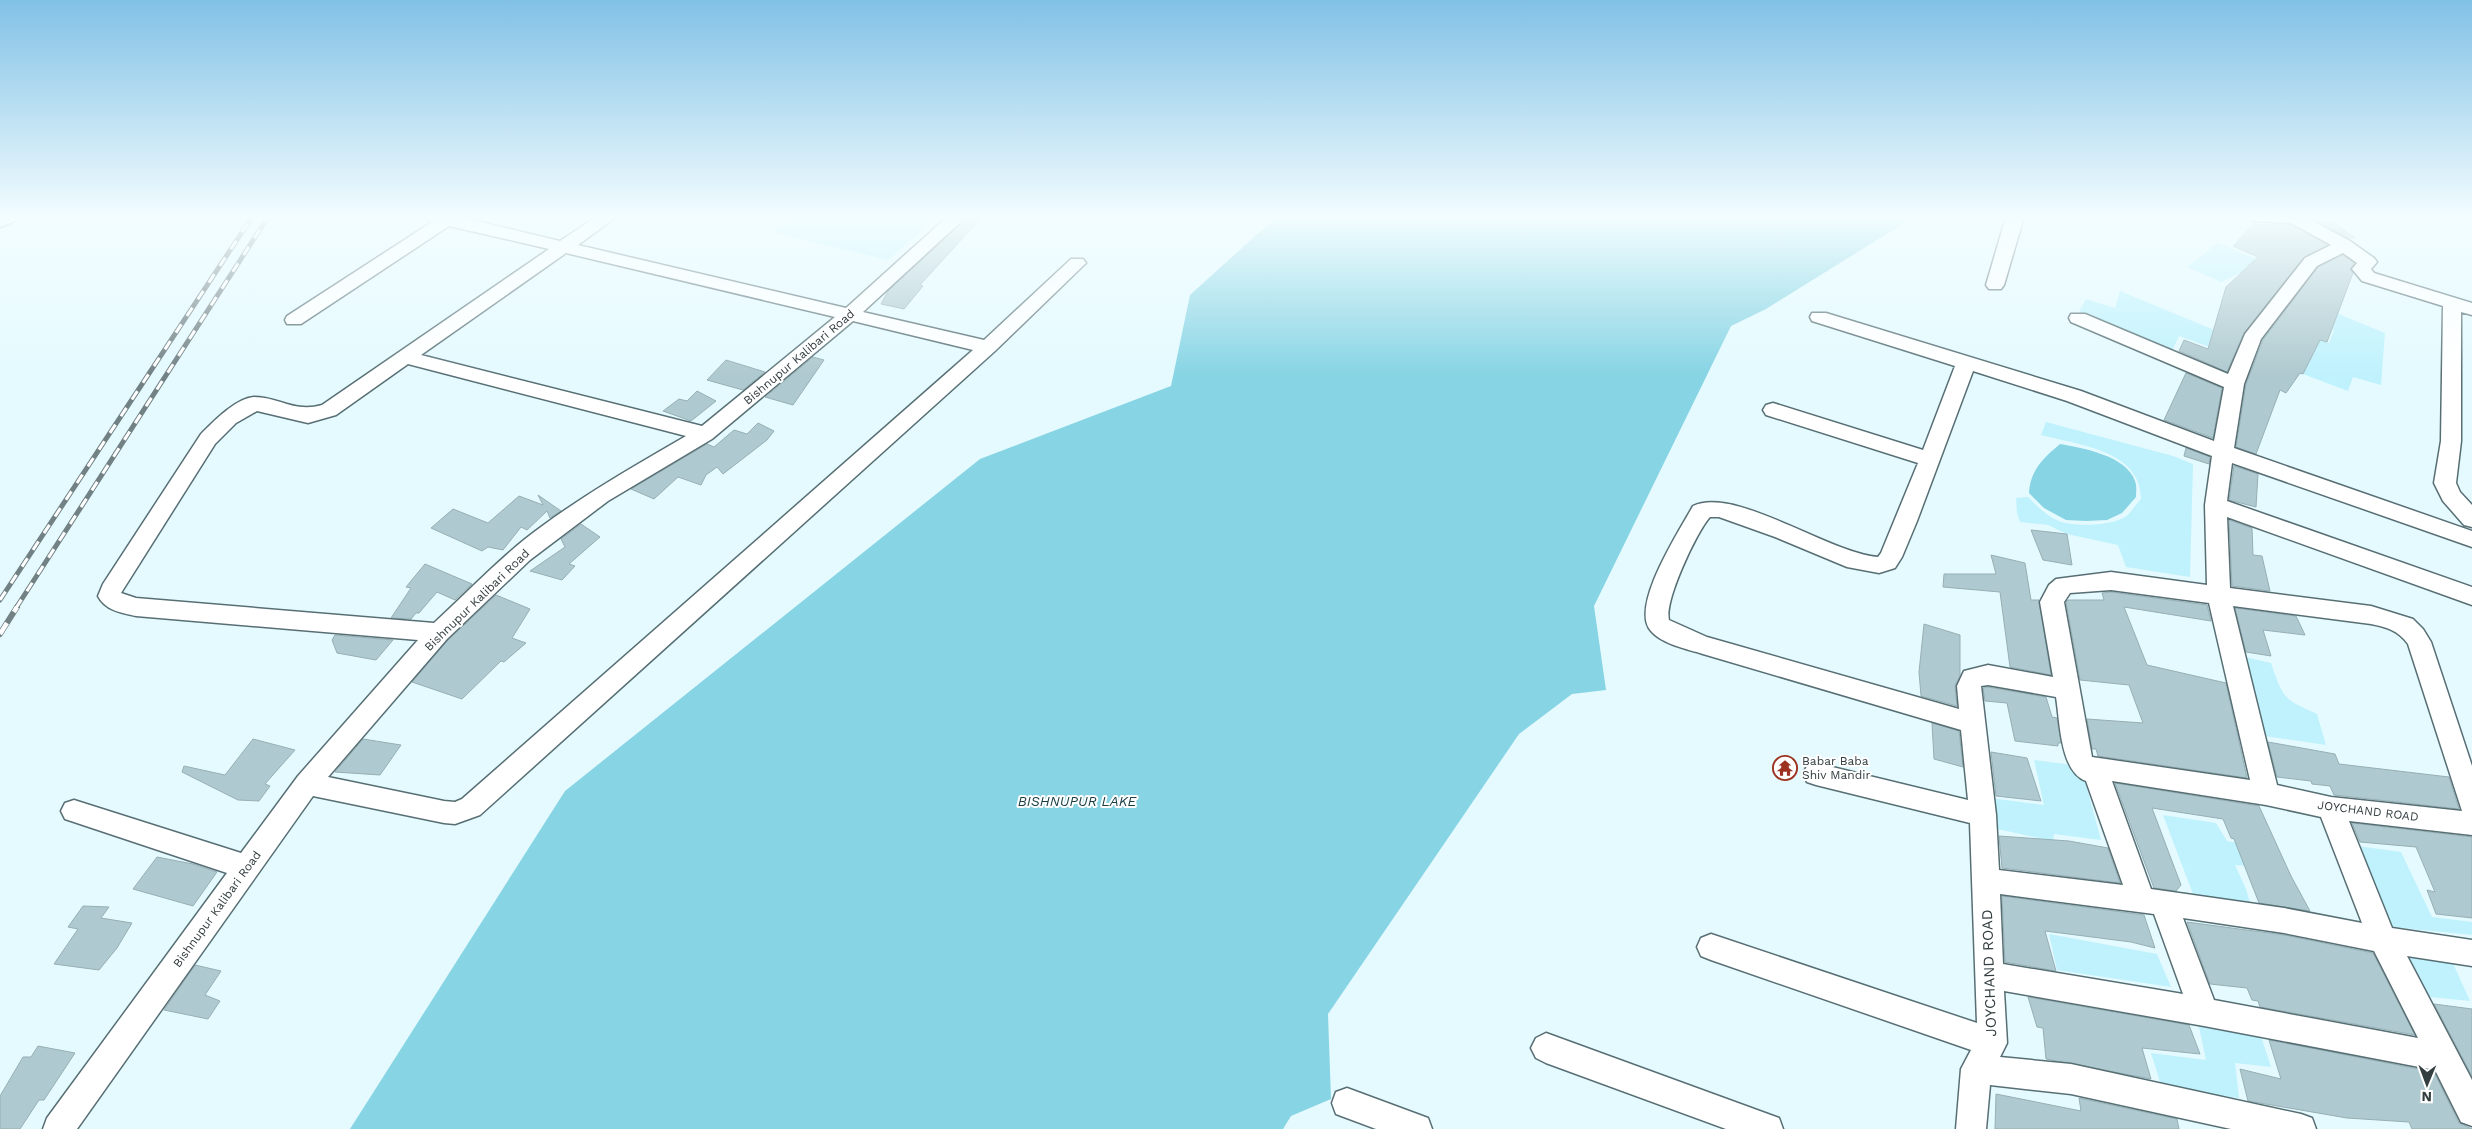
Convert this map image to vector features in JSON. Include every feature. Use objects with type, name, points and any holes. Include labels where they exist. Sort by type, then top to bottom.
[{"type":"street","points":[[294,320],[368,270]]},
{"type":"street","points":[[439,633],[136,607],[123,605],[112,600],[109,596],[111,590],[208,439],[229,418],[254,404],[303,415],[319,414],[329,410],[533,270]]},
{"type":"street","points":[[660,270],[988,347]]},
{"type":"street","name":"Bishnupur Kalibari Road","points":[[58,1129],[246,867],[308,784],[439,633],[516,560],[548,533],[600,496],[705,434],[728,417],[898,270]]},
{"type":"street","points":[[308,784],[444,812],[455,813],[471,807],[988,347],[1070,270]]},
{"type":"street","points":[[1995,285],[2000,270]]},
{"type":"street","points":[[2266,794],[2219,595],[2216,506],[2234,384],[2252,338],[2305,270]]},
{"type":"street","points":[[2362,270],[2368,277],[2472,309]]},
{"type":"street","points":[[2452,304],[2451,432],[2444,476],[2451,496],[2472,519]]},
{"type":"street","points":[[1819,317],[2074,396],[2223,452],[2472,539]]},
{"type":"street","points":[[2078,318],[2234,384]]},
{"type":"street","points":[[404,357],[705,434]]},
{"type":"street","points":[[1966,363],[1891,557],[1887,562],[1879,565],[1847,559],[1783,531],[1720,509],[1707,509],[1701,512],[1677,555],[1656,604],[1655,615],[1657,624],[1664,629],[1703,645],[1972,723]]},
{"type":"street","points":[[1773,410],[1929,460]]},
{"type":"street","points":[[2451,496],[2472,504]]},
{"type":"street","points":[[2216,506],[2472,596]]},
{"type":"street","points":[[2204,1012],[2091,769],[2080,763],[2052,602],[2056,591],[2064,585],[2112,581],[2371,615],[2401,623],[2412,630],[2419,642],[2472,805]]},
{"type":"street","name":"JOYCHAND ROAD","points":[[1976,1069],[1992,1043],[1982,815],[1969,686],[1973,678],[1988,675],[2067,689]]},
{"type":"street","name":"JOYCHAND ROAD","points":[[2091,769],[2266,794],[2330,808],[2472,824]]},
{"type":"street","points":[[1816,774],[1982,815]]},
{"type":"street","points":[[2330,808],[2383,940],[2442,1057],[2472,1111]]},
{"type":"street","points":[[74,811],[246,867]]},
{"type":"street","points":[[1985,880],[2325,927],[2383,940],[2472,953]]},
{"type":"street","points":[[1710,947],[1992,1043]]},
{"type":"street","points":[[1989,975],[2204,1012],[2442,1057]]},
{"type":"street","points":[[1546,1048],[1768,1129]]},
{"type":"street","points":[[1971,1129],[1976,1069],[2071,1079],[2267,1125],[2301,1129]]},
{"type":"street","points":[[1347,1103],[1417,1129]]},
{"type":"shaded area","points":[[2193,270],[2280,270],[2270,286],[2240,273],[2221,282]]},
{"type":"shaded area","points":[[2120,291],[2241,341],[2234,356],[2179,336],[2171,353],[2079,312],[2086,299],[2115,308]]},
{"type":"shaded area","points":[[2292,295],[2385,333],[2381,385],[2353,377],[2348,391],[2303,374],[2310,360],[2260,340],[2269,323],[2329,343],[2334,330],[2282,310]]},
{"type":"shaded area","points":[[2046,422],[2173,456],[2193,464],[2190,577],[2126,567],[2118,545],[2067,534],[2048,525],[2020,522],[2016,498],[2028,497],[2042,511],[2054,519],[2083,525],[2102,524],[2119,520],[2125,517],[2141,499],[2138,483],[2131,470],[2119,460],[2105,452],[2041,435]]},
{"type":"shaded area","points":[[2236,655],[2271,663],[2278,684],[2286,696],[2297,705],[2317,714],[2326,745],[2258,735]]},
{"type":"shaded area","points":[[2034,760],[2081,766],[2101,840],[2054,834],[2053,841],[1979,825],[1975,796],[2044,805]]},
{"type":"shaded area","points":[[2163,815],[2216,823],[2227,841],[2275,849],[2282,868],[2235,865],[2250,903],[2193,894]]},
{"type":"shaded area","points":[[2343,844],[2401,852],[2432,917],[2472,922],[2472,935],[2382,926]]},
{"type":"shaded area","points":[[2049,934],[2157,954],[2171,987],[2057,970]]},
{"type":"shaded area","points":[[2397,953],[2452,961],[2470,1001],[2421,996]]},
{"type":"shaded area","points":[[2210,1020],[2256,1021],[2271,1067],[2235,1063],[2239,1098],[2162,1088],[2151,1053],[2206,1060],[2199,1027]]},
{"type":"water","name":"BISHNUPUR LAKE","points":[[1218,270],[1829,270],[1766,309],[1731,326],[1594,606],[1606,690],[1572,694],[1519,734],[1328,1014],[1331,1099],[1291,1116],[1283,1129],[350,1129],[565,791],[980,459],[1171,386],[1190,295]]},
{"type":"water","points":[[2060,444],[2092,451],[2114,459],[2130,472],[2136,483],[2136,497],[2122,513],[2107,520],[2066,520],[2044,508],[2029,493],[2035,472],[2048,454]]},
{"type":"building","points":[[911,270],[934,270],[920,285],[923,286],[904,309],[881,304],[888,291]]},
{"type":"building","points":[[2244,270],[2294,270],[2244,333],[2227,372],[2179,351],[2184,340],[2208,349],[2226,287]]},
{"type":"building","points":[[2316,270],[2351,270],[2353,273],[2327,342],[2320,340],[2303,374],[2300,373],[2286,393],[2280,390],[2256,454],[2236,447],[2246,384],[2263,340]]},
{"type":"building","points":[[813,357],[824,360],[793,405],[765,397]]},
{"type":"building","points":[[726,360],[765,372],[743,390],[707,380]]},
{"type":"building","points":[[2186,373],[2222,388],[2213,438],[2164,420]]},
{"type":"building","points":[[697,391],[716,401],[691,421],[663,411],[679,399],[687,401]]},
{"type":"building","points":[[758,423],[774,431],[767,440],[723,474],[717,467],[706,475],[701,485],[678,477],[654,499],[631,489],[707,444],[714,447],[734,430],[747,434]]},
{"type":"building","points":[[2186,448],[2210,457],[2209,464],[2184,456]]},
{"type":"building","points":[[2234,466],[2258,474],[2256,507],[2229,500]]},
{"type":"building","points":[[538,495],[561,511],[550,518],[547,511],[527,530],[521,527],[503,550],[488,547],[482,551],[431,528],[453,509],[488,523],[519,496],[543,505]]},
{"type":"building","points":[[2229,520],[2252,528],[2253,555],[2262,556],[2270,591],[2232,586]]},
{"type":"building","points":[[581,524],[600,537],[569,564],[575,566],[562,580],[530,571],[565,547],[561,539]]},
{"type":"building","points":[[2031,530],[2067,534],[2072,565],[2043,560]]},
{"type":"building","points":[[1991,555],[2025,563],[2031,600],[2039,600],[2051,675],[2010,667],[2000,592],[1943,587],[1944,574],[1996,574]]},
{"type":"building","points":[[425,564],[472,584],[455,600],[437,592],[419,613],[416,613],[411,619],[391,618],[411,588],[406,587]]},
{"type":"building","points":[[2111,592],[2207,605],[2211,621],[2124,607],[2147,665],[2226,683],[2247,778],[2098,756],[2096,749],[2092,749],[2087,719],[2143,723],[2129,685],[2080,680],[2066,602],[2068,600],[2104,600],[2102,593]]},
{"type":"building","points":[[496,595],[530,609],[512,638],[526,643],[504,662],[501,661],[462,699],[412,682],[448,640]]},
{"type":"building","points":[[2235,608],[2296,616],[2305,635],[2263,630],[2271,656],[2246,652]]},
{"type":"building","points":[[1924,624],[1960,635],[1960,676],[1955,686],[1957,706],[1921,696],[1919,672]]},
{"type":"building","points":[[335,635],[393,640],[376,660],[337,653],[332,640]]},
{"type":"building","points":[[1988,687],[2046,697],[2052,717],[2057,718],[2061,743],[2058,743],[2058,746],[2015,741],[2007,703],[1985,701],[1983,688]]},
{"type":"building","points":[[1932,723],[1959,731],[1963,767],[1934,759]]},
{"type":"building","points":[[253,739],[295,750],[265,784],[270,786],[259,801],[238,800],[182,772],[184,766],[225,775]]},
{"type":"building","points":[[363,739],[401,745],[380,775],[335,772]]},
{"type":"building","points":[[2268,742],[2335,754],[2339,764],[2449,777],[2459,809],[2334,795],[2330,786],[2312,784],[2311,781],[2277,777]]},
{"type":"building","points":[[1991,752],[2027,758],[2041,801],[1996,796]]},
{"type":"building","points":[[2115,783],[2259,806],[2291,876],[2310,911],[2259,903],[2234,839],[2231,838],[2223,819],[2152,808],[2181,885],[2176,891],[2154,888]]},
{"type":"building","points":[[2352,823],[2472,837],[2472,918],[2436,914],[2427,890],[2435,892],[2416,847],[2360,842]]},
{"type":"building","points":[[1999,836],[2069,841],[2108,848],[2120,883],[2002,868]]},
{"type":"building","points":[[157,857],[193,864],[217,872],[193,906],[133,889]]},
{"type":"building","points":[[2002,896],[2144,915],[2155,948],[2131,942],[2045,931],[2056,971],[2005,962]]},
{"type":"building","points":[[83,906],[109,907],[101,918],[132,923],[117,948],[99,970],[54,964],[78,929],[68,927]]},
{"type":"building","points":[[2187,922],[2284,935],[2373,953],[2415,1035],[2260,1007],[2258,1001],[2252,1000],[2247,988],[2210,984]]},
{"type":"building","points":[[195,965],[221,971],[205,995],[220,1001],[208,1019],[164,1010]]},
{"type":"building","points":[[2028,997],[2189,1025],[2200,1054],[2142,1048],[2151,1079],[2046,1059],[2043,1028],[2037,1027]]},
{"type":"building","points":[[2434,1004],[2472,1009],[2472,1076]]},
{"type":"building","points":[[2269,1040],[2434,1072],[2459,1123],[2472,1129],[2412,1129],[2409,1122],[2347,1118],[2248,1101],[2240,1069],[2281,1079]]},
{"type":"building","points":[[38,1046],[75,1053],[44,1100],[39,1100],[20,1129],[0,1129],[0,1096],[23,1057],[31,1057]]},
{"type":"building","points":[[1996,1094],[2081,1111],[2079,1098],[2177,1119],[2179,1129],[1995,1129]]},
{"type":"railway","points":[[0,600],[217,270]]},
{"type":"railway","points":[[16,608],[234,270]]},
{"type":"railway","points":[[0,634],[17,607]]},
{"type":"place","name":"Babar Baba Shiv Mandir","points":[[1785,768]]}]
